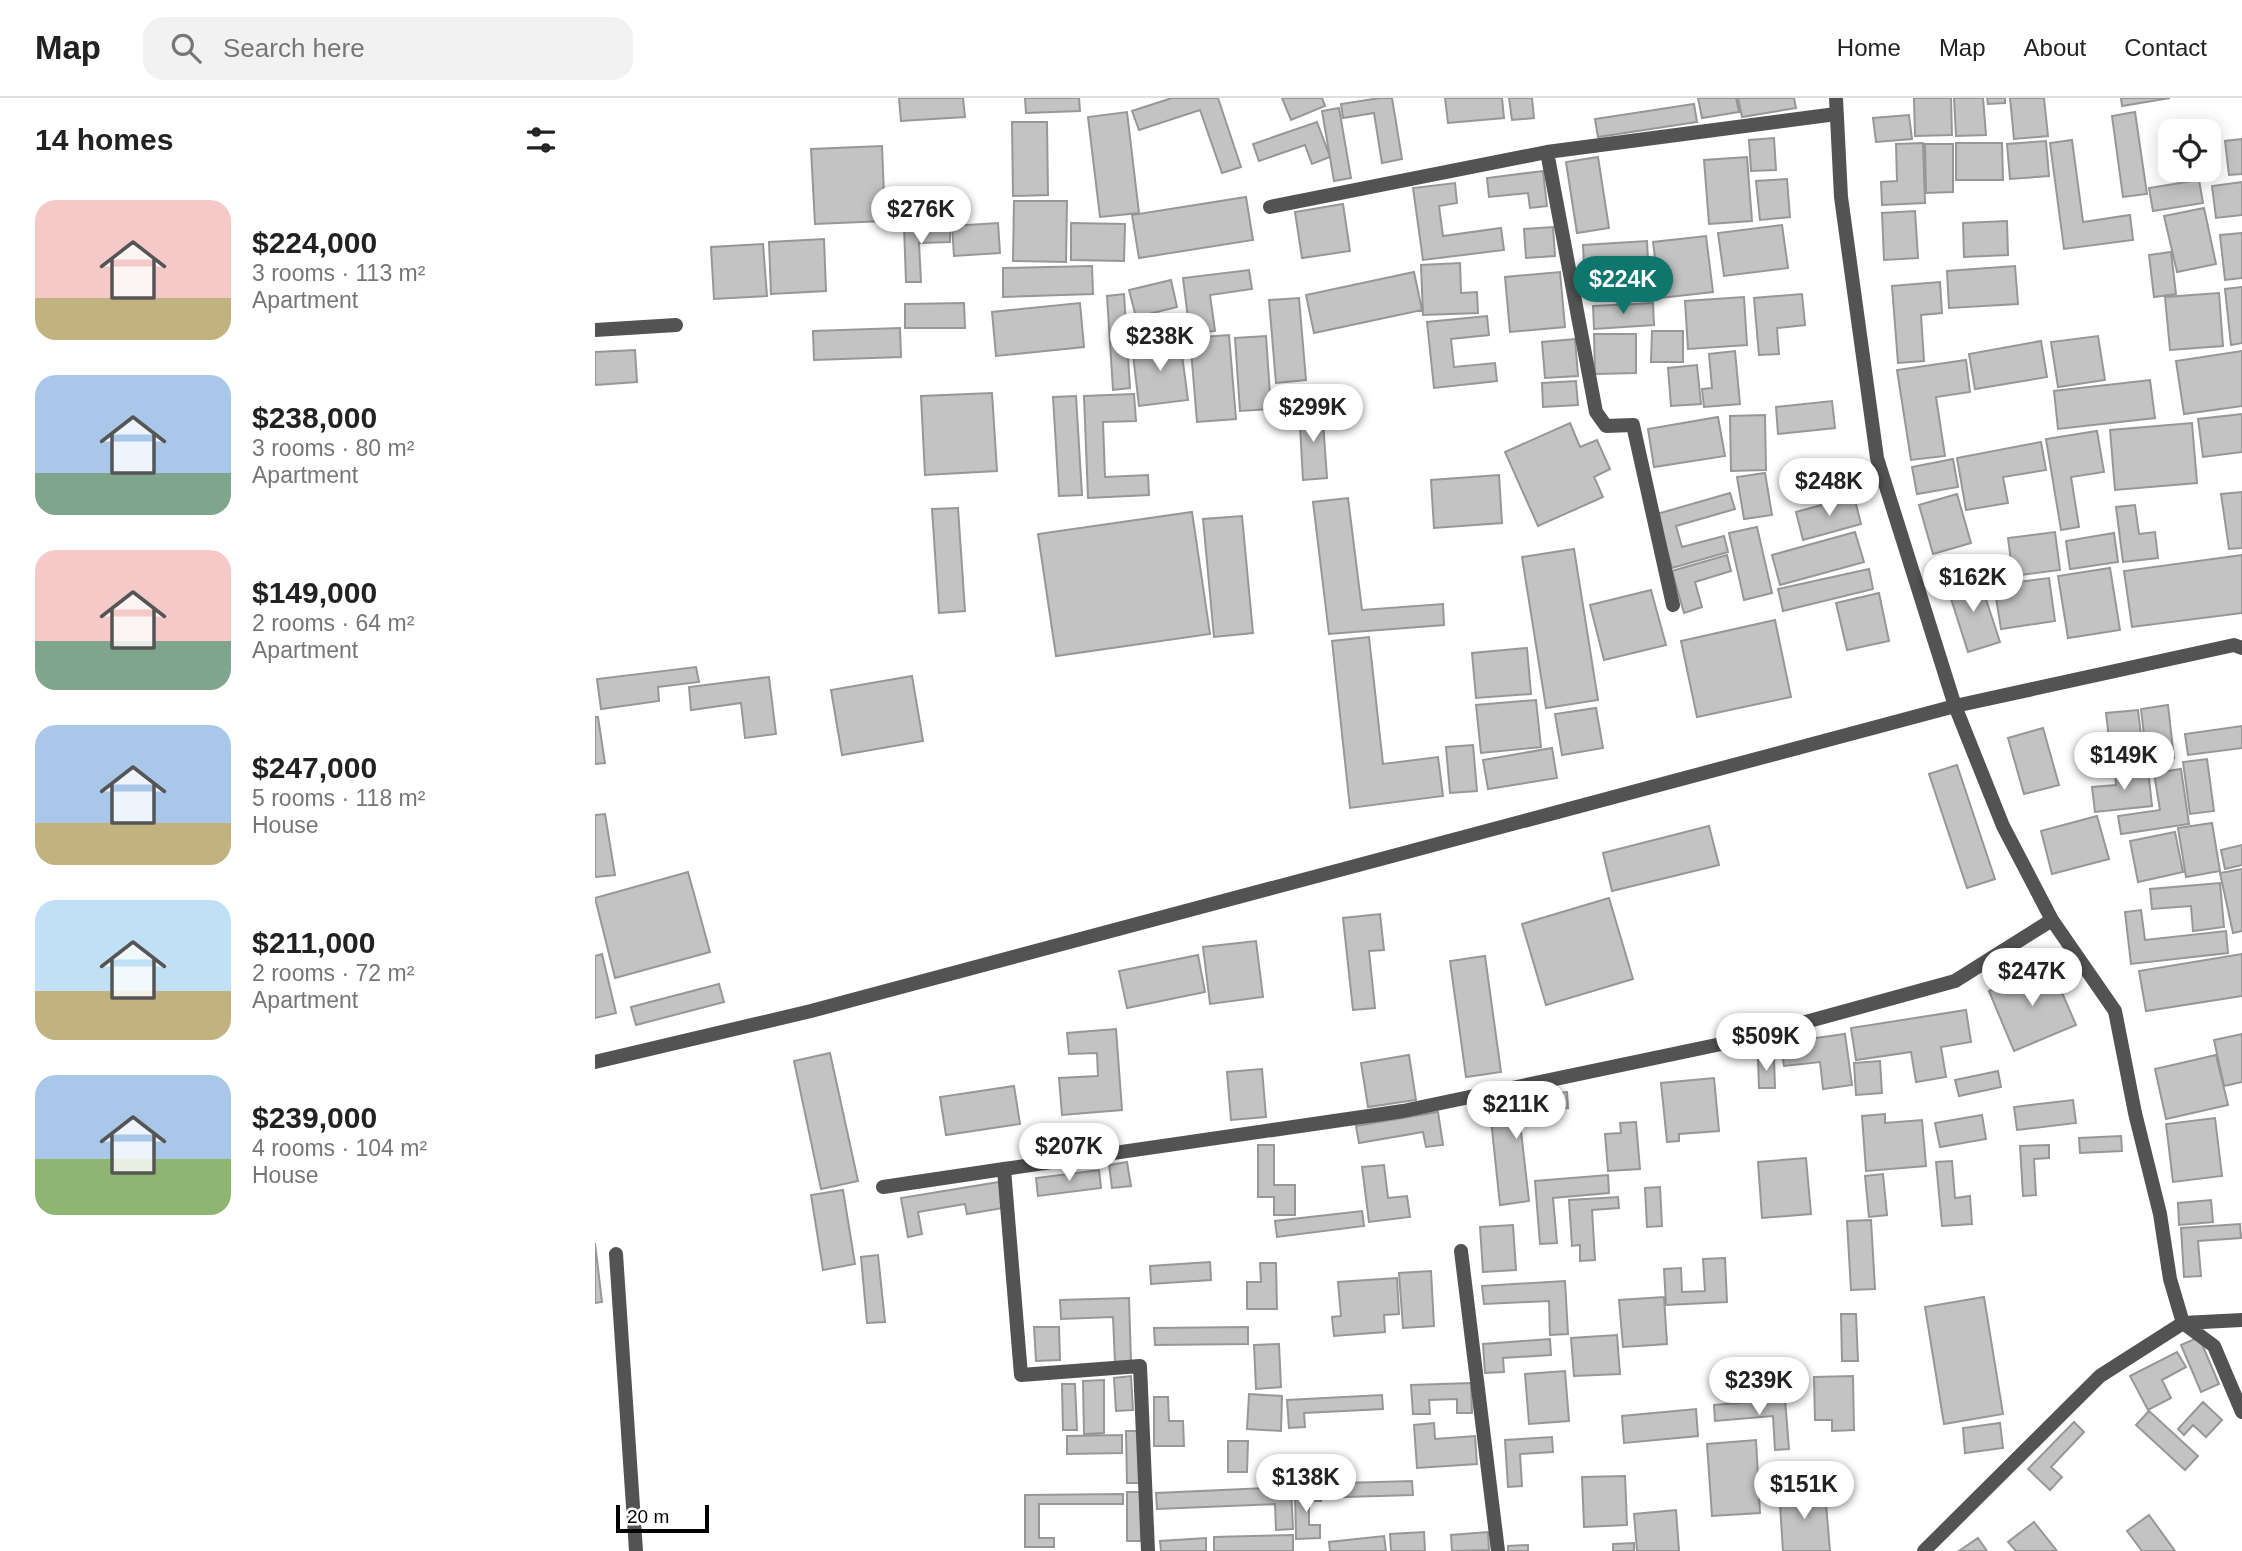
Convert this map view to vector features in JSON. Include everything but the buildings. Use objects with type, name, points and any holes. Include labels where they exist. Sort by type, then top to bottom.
[{"type":"street","points":[[1836,98],[1841,197],[1877,458],[1955,706],[2003,826],[2052,920],[2115,1011],[2135,1113],[2161,1214],[2170,1279],[2183,1322],[2214,1346],[2242,1412]]},
{"type":"street","points":[[1270,207],[1547,152],[1836,114]]},
{"type":"street","points":[[1547,152],[1596,412],[1605,426],[1633,425],[1673,605]]},
{"type":"street","points":[[595,330],[676,325]]},
{"type":"street","points":[[595,1062],[811,1011],[1955,706],[2234,645],[2242,648]]},
{"type":"street","points":[[883,1187],[1403,1111],[1740,1040],[1955,981],[2052,920]]},
{"type":"street","points":[[1004,1169],[1021,1375],[1140,1366],[1149,1551]]},
{"type":"street","points":[[1461,1251],[1498,1551]]},
{"type":"street","points":[[616,1254],[636,1551]]},
{"type":"street","points":[[1924,1551],[2100,1376],[2183,1322],[2242,1320]]}]
